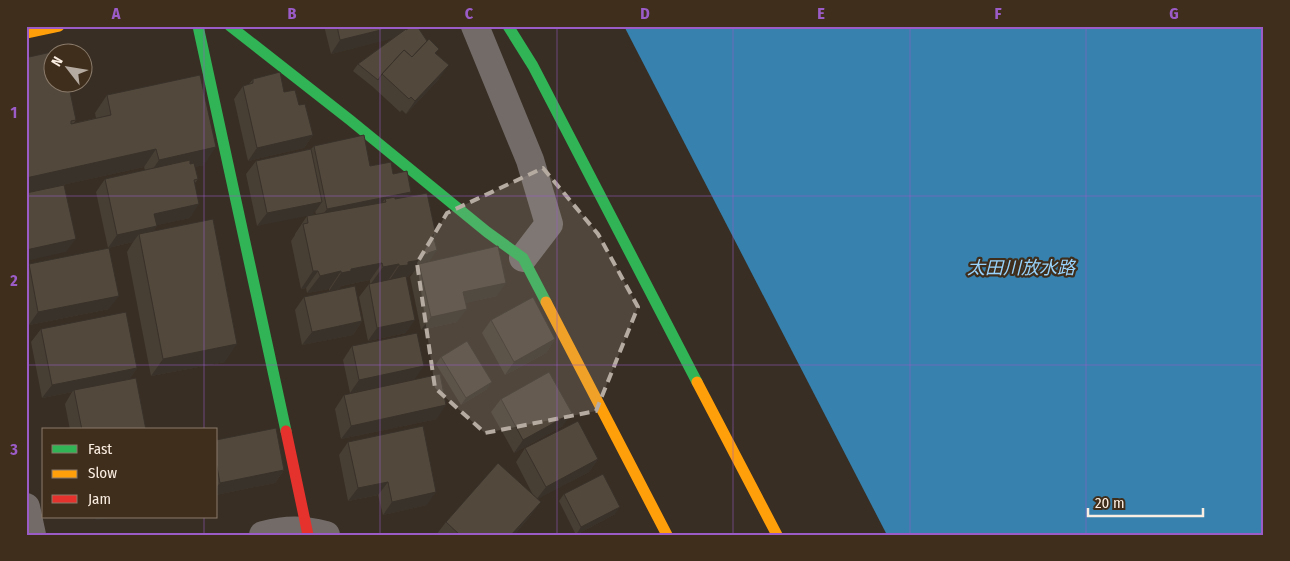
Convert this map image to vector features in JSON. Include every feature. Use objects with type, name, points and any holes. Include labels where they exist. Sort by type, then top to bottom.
[{"type":"main road","points":[[26,33],[59,26]]},
{"type":"main road","points":[[198,26],[313,533]]},
{"type":"main road","points":[[230,26],[350,120],[487,232],[524,258],[667,535]]},
{"type":"main road","points":[[508,26],[533,66],[777,535]]},
{"type":"street","points":[[475,26],[530,160],[549,224],[524,258]]},
{"type":"street","points":[[26,507],[32,535]]},
{"type":"street","points":[[263,535],[279,531],[313,533]]},
{"type":"highlighted area","points":[[543,168],[598,234],[638,307],[596,411],[485,433],[435,388],[417,263],[447,213]]},
{"type":"water","name":"太田川放水路","points":[[624,26],[1264,26],[1264,535],[887,535]]},
{"type":"building","points":[[337,26],[397,26],[340,40]]},
{"type":"building","points":[[417,26],[427,41],[412,57],[404,50],[378,80],[358,64],[406,29]]},
{"type":"building","points":[[429,39],[439,49],[435,53],[449,65],[415,101],[411,97],[409,99],[382,74],[404,50],[412,57]]},
{"type":"building","points":[[42,54],[42,92],[70,92],[76,120],[71,121],[71,124],[111,115],[107,95],[200,75],[216,147],[159,160],[156,149],[26,178],[26,56],[29,55],[29,57]]},
{"type":"building","points":[[280,72],[284,92],[295,90],[299,105],[305,104],[313,135],[257,148],[243,86],[253,83],[253,79]]},
{"type":"building","points":[[364,135],[370,166],[391,162],[393,174],[407,171],[411,192],[327,209],[314,146]]},
{"type":"building","points":[[311,149],[322,202],[267,213],[256,161]]},
{"type":"building","points":[[190,160],[190,164],[194,163],[198,179],[194,180],[199,204],[154,214],[157,226],[117,235],[105,179]]},
{"type":"building","points":[[64,185],[76,239],[26,250],[26,193]]},
{"type":"building","points":[[427,193],[436,235],[433,235],[437,250],[419,256],[420,260],[408,262],[408,265],[399,266],[399,264],[383,267],[382,263],[320,276],[318,271],[313,271],[303,224],[308,223],[307,216],[386,202],[385,199],[395,197],[395,199]]},
{"type":"building","points":[[213,219],[237,344],[163,359],[139,234]]},
{"type":"building","points":[[498,246],[506,283],[463,292],[467,309],[431,317],[419,264]]},
{"type":"building","points":[[109,248],[119,296],[38,312],[29,264]]},
{"type":"building","points":[[406,276],[415,320],[377,328],[369,284]]},
{"type":"building","points":[[355,286],[362,321],[312,332],[304,297]]},
{"type":"building","points":[[533,297],[555,339],[514,362],[491,320]]},
{"type":"building","points":[[126,312],[137,368],[52,385],[41,329]]},
{"type":"building","points":[[417,333],[424,366],[359,380],[352,346]]},
{"type":"building","points":[[467,341],[492,382],[466,398],[441,357]]},
{"type":"building","points":[[549,372],[572,413],[523,440],[501,399]]},
{"type":"building","points":[[440,374],[446,405],[351,426],[344,395]]},
{"type":"building","points":[[136,378],[146,428],[82,428],[74,390]]},
{"type":"building","points":[[578,421],[598,459],[546,487],[525,448]]},
{"type":"building","points":[[423,426],[436,492],[392,502],[388,482],[358,488],[348,442]]},
{"type":"building","points":[[276,428],[284,470],[220,483],[218,472],[218,440]]},
{"type":"building","points":[[498,463],[541,502],[511,535],[460,535],[446,522]]},
{"type":"building","points":[[603,474],[620,507],[581,527],[564,494]]},
{"type":"traffic: fast","points":[[198,26],[286,431]]},
{"type":"traffic: fast","points":[[230,26],[350,120],[487,232],[523,258],[546,302]]},
{"type":"traffic: fast","points":[[508,26],[533,66],[697,382]]},
{"type":"traffic: slow","points":[[26,33],[59,26]]},
{"type":"traffic: slow","points":[[546,302],[667,535]]},
{"type":"traffic: slow","points":[[697,382],[777,535]]},
{"type":"traffic: jam","points":[[286,431],[308,535]]}]
